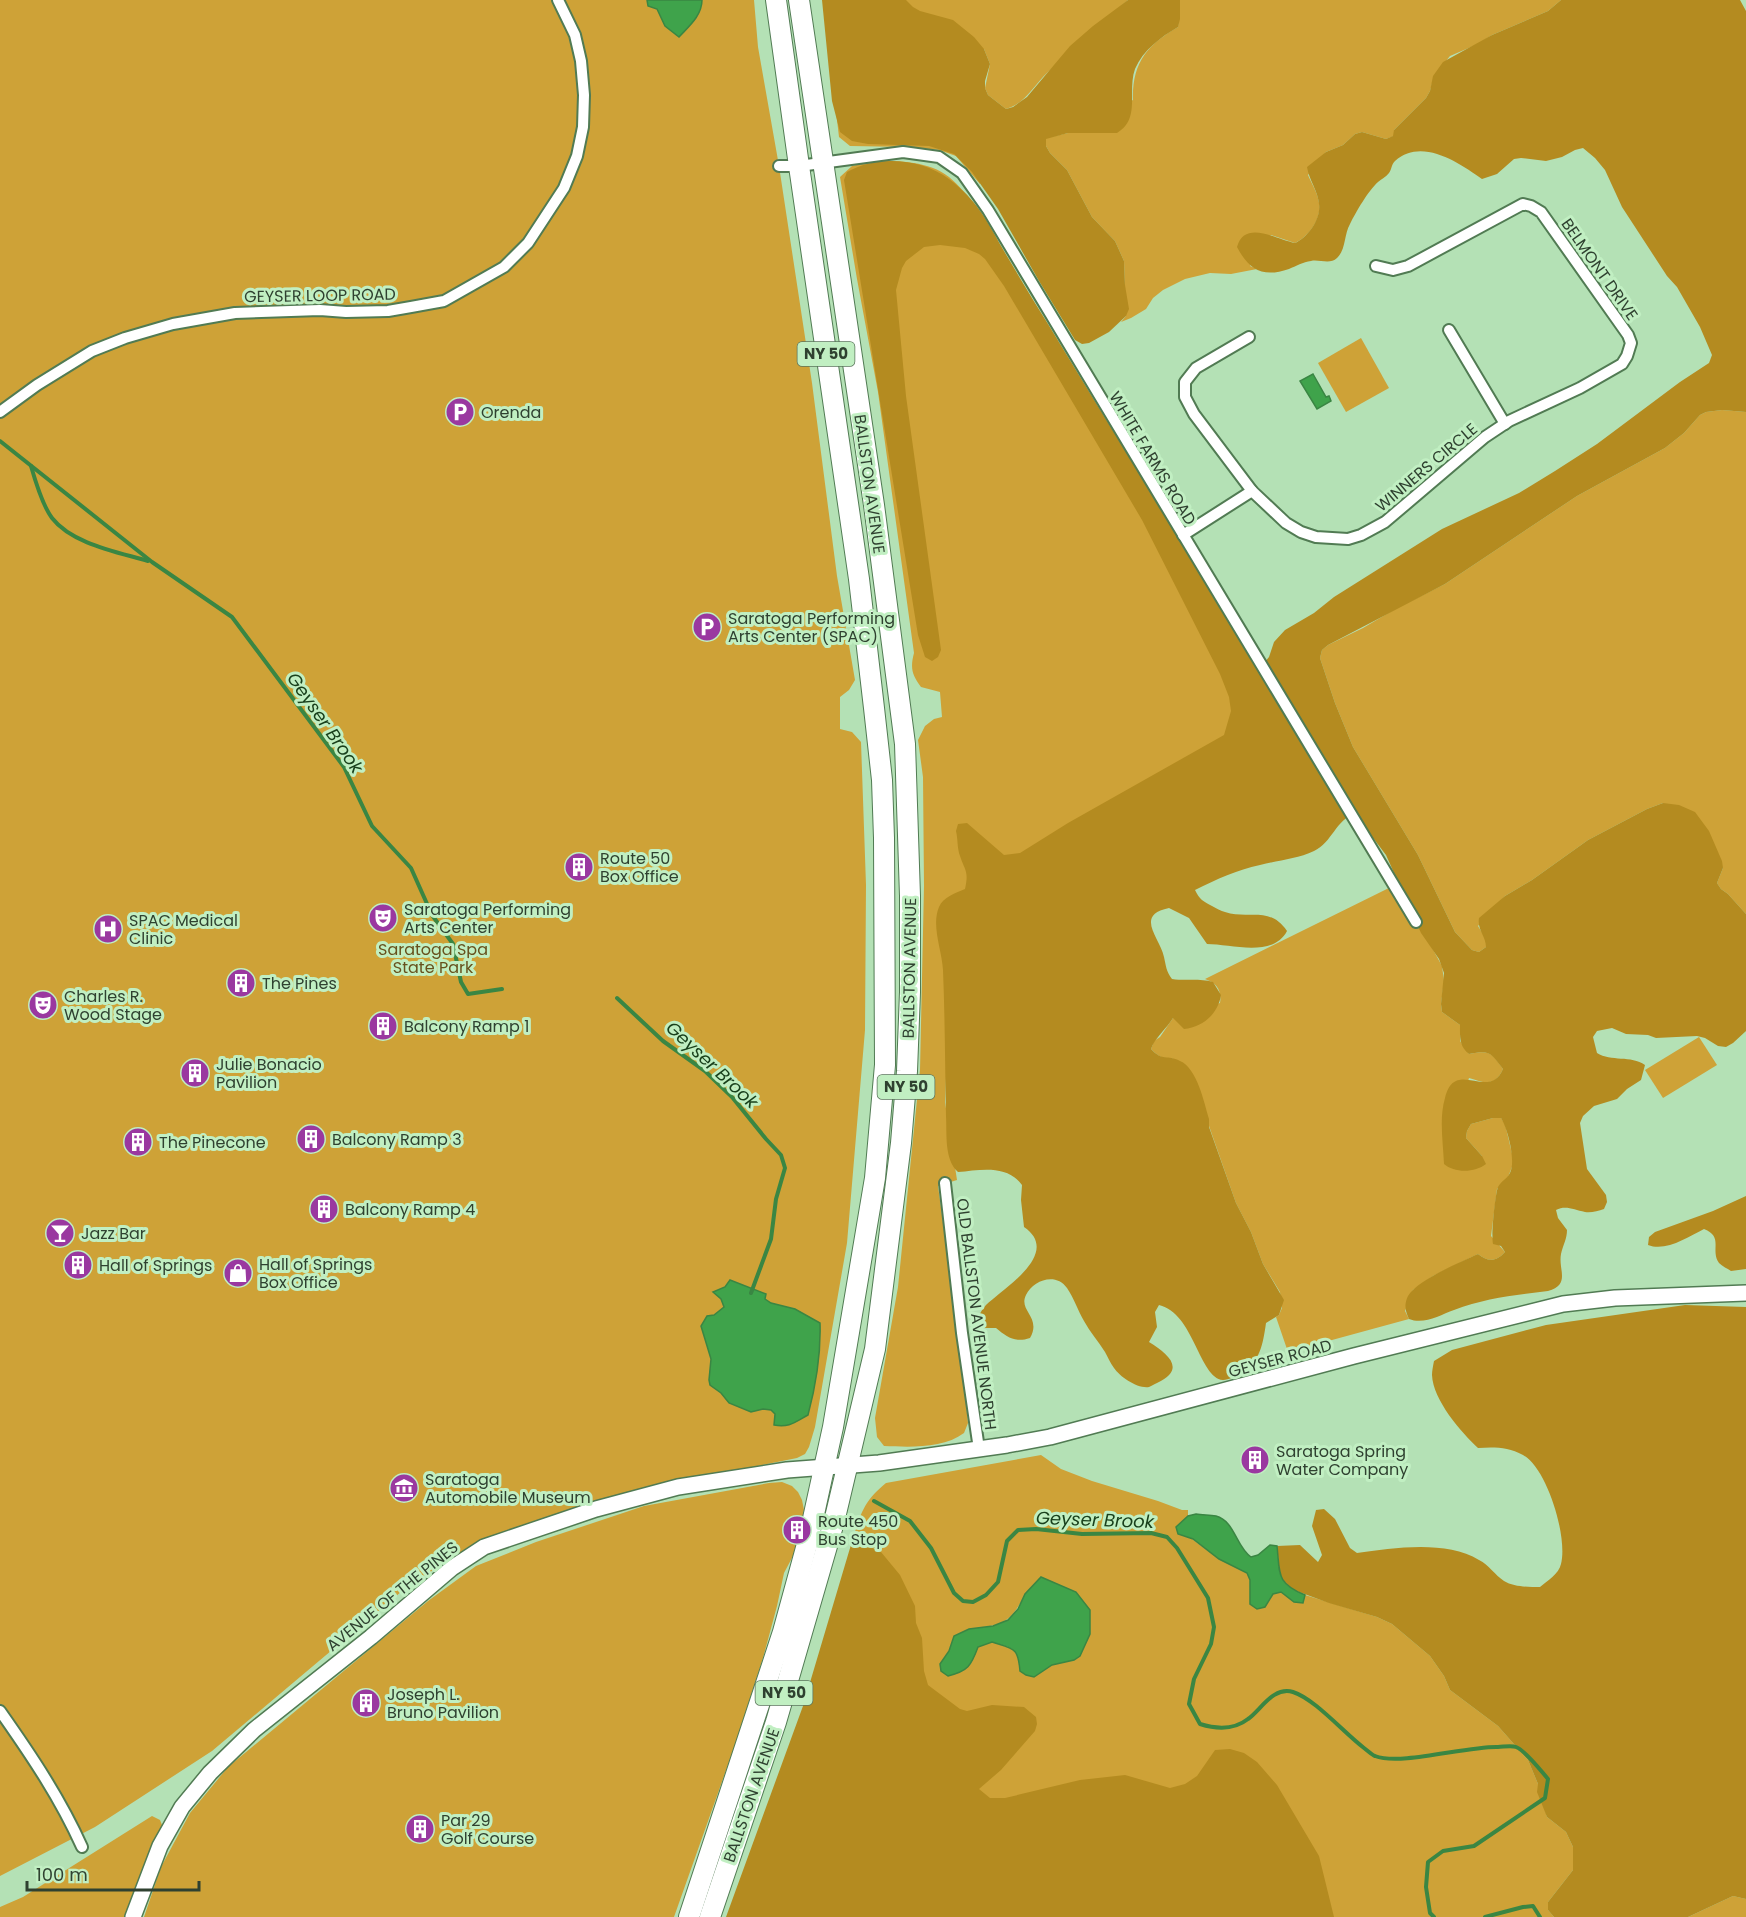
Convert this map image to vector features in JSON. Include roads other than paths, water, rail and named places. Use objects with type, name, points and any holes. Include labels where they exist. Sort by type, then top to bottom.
[{"type":"highway","name":"BALLSTON AVENUE","points":[[688,1917],[783,1632],[809,1537],[824,1467],[875,1178],[885,1065],[886,926],[882,780],[859,579],[776,0]]},
{"type":"highway","name":"BALLSTON AVENUE","points":[[710,1917],[776,1722],[834,1522],[875,1348],[901,1143],[910,992],[910,896],[905,744],[874,505],[799,0]]},
{"type":"street","name":"GEYSER LOOP ROAD","points":[[0,412],[37,385],[92,351],[125,338],[173,324],[235,312],[320,310],[346,312],[411,308],[444,301],[504,267],[528,243],[564,189],[583,127],[585,95],[581,62],[575,35],[558,0]]},
{"type":"street","name":"WHITE FARMS ROAD","points":[[779,166],[799,166],[903,153],[939,158],[962,173],[988,210],[1416,922]]},
{"type":"street","name":"BELMONT DRIVE","points":[[1376,266],[1394,270],[1408,266],[1522,204],[1531,206],[1541,212],[1628,335],[1631,343],[1628,356]]},
{"type":"street","points":[[1449,330],[1505,424]]},
{"type":"street","name":"WINNERS CIRCLE","points":[[1249,337],[1196,368],[1185,382],[1185,397],[1194,414],[1252,491],[1287,523],[1301,532],[1316,537],[1348,539],[1361,536],[1385,522],[1485,437],[1505,424],[1580,388],[1622,364],[1628,356]]},
{"type":"street","points":[[1183,536],[1252,491]]},
{"type":"street","name":"OLD BALLSTON AVENUE NORTH","points":[[945,1183],[962,1333],[979,1449]]},
{"type":"street","name":"GEYSER ROAD","points":[[824,1467],[879,1463],[1050,1437],[1354,1356],[1563,1304],[1615,1298],[1746,1293]]},
{"type":"street","name":"AVENUE OF THE PINES","points":[[133,1917],[160,1846],[182,1807],[210,1773],[254,1731],[452,1568],[484,1547],[596,1509],[678,1487],[787,1470],[824,1467]]},
{"type":"street","points":[[0,1711],[40,1768],[67,1814],[82,1847]]},
{"type":"waterway","name":"Geyser Brook","points":[[0,441],[152,562],[232,617],[344,767],[372,826],[411,868],[432,915],[453,944],[461,982],[468,994],[502,989]]},
{"type":"waterway","name":"Geyser Brook","points":[[31,466],[45,507],[61,527],[83,541],[148,561]]},
{"type":"waterway","name":"Geyser Brook","points":[[617,998],[663,1041],[705,1071],[732,1097],[781,1155],[785,1168],[776,1199],[771,1239],[751,1293]]},
{"type":"waterway","name":"Geyser Brook","points":[[874,1501],[910,1521],[931,1548],[954,1593],[963,1601],[973,1602],[986,1595],[998,1582],[1007,1541],[1018,1530],[1036,1529],[1082,1534],[1151,1533],[1167,1537],[1177,1548],[1208,1598],[1214,1627],[1211,1644],[1194,1679],[1189,1704],[1200,1724],[1219,1728],[1243,1723],[1273,1696],[1286,1691],[1293,1692],[1311,1702],[1375,1756],[1401,1759],[1485,1748],[1512,1746],[1520,1749],[1548,1779],[1545,1798],[1474,1846],[1443,1851],[1428,1862],[1426,1887],[1430,1913],[1434,1917]]},
{"type":"waterway","name":"Geyser Brook","points":[[1485,1917],[1533,1906],[1540,1917]]},
{"type":"place","name":"Orenda","points":[[460,412]]},
{"type":"place","name":"Saratoga Performing Arts Center (SPAC)","points":[[707,627]]},
{"type":"place","name":"Route 50 Box Office","points":[[579,867]]},
{"type":"place","name":"Saratoga Performing Arts Center","points":[[383,918]]},
{"type":"place","name":"SPAC Medical Clinic","points":[[108,929]]},
{"type":"place","name":"The Pines","points":[[241,983]]},
{"type":"place","name":"Charles R. Wood Stage","points":[[43,1005]]},
{"type":"place","name":"Balcony Ramp 1","points":[[383,1026]]},
{"type":"place","name":"Julie Bonacio Pavilion","points":[[195,1073]]},
{"type":"place","name":"Balcony Ramp 3","points":[[311,1139]]},
{"type":"place","name":"The Pinecone","points":[[138,1142]]},
{"type":"place","name":"Balcony Ramp 4","points":[[324,1209]]},
{"type":"place","name":"Jazz Bar","points":[[60,1233]]},
{"type":"place","name":"Hall of Springs","points":[[78,1265]]},
{"type":"place","name":"Hall of Springs Box Office","points":[[238,1273]]},
{"type":"place","name":"Saratoga Spring Water Company","points":[[1255,1460]]},
{"type":"place","name":"Saratoga Automobile Museum","points":[[404,1488]]},
{"type":"place","name":"Route 450 Bus Stop","points":[[797,1530]]},
{"type":"place","name":"Joseph L. Bruno Pavilion","points":[[366,1703]]},
{"type":"place","name":"Par 29 Golf Course","points":[[420,1829]]},
{"type":"park label","name":"Saratoga Spa State Park","points":[[433,958]]}]
